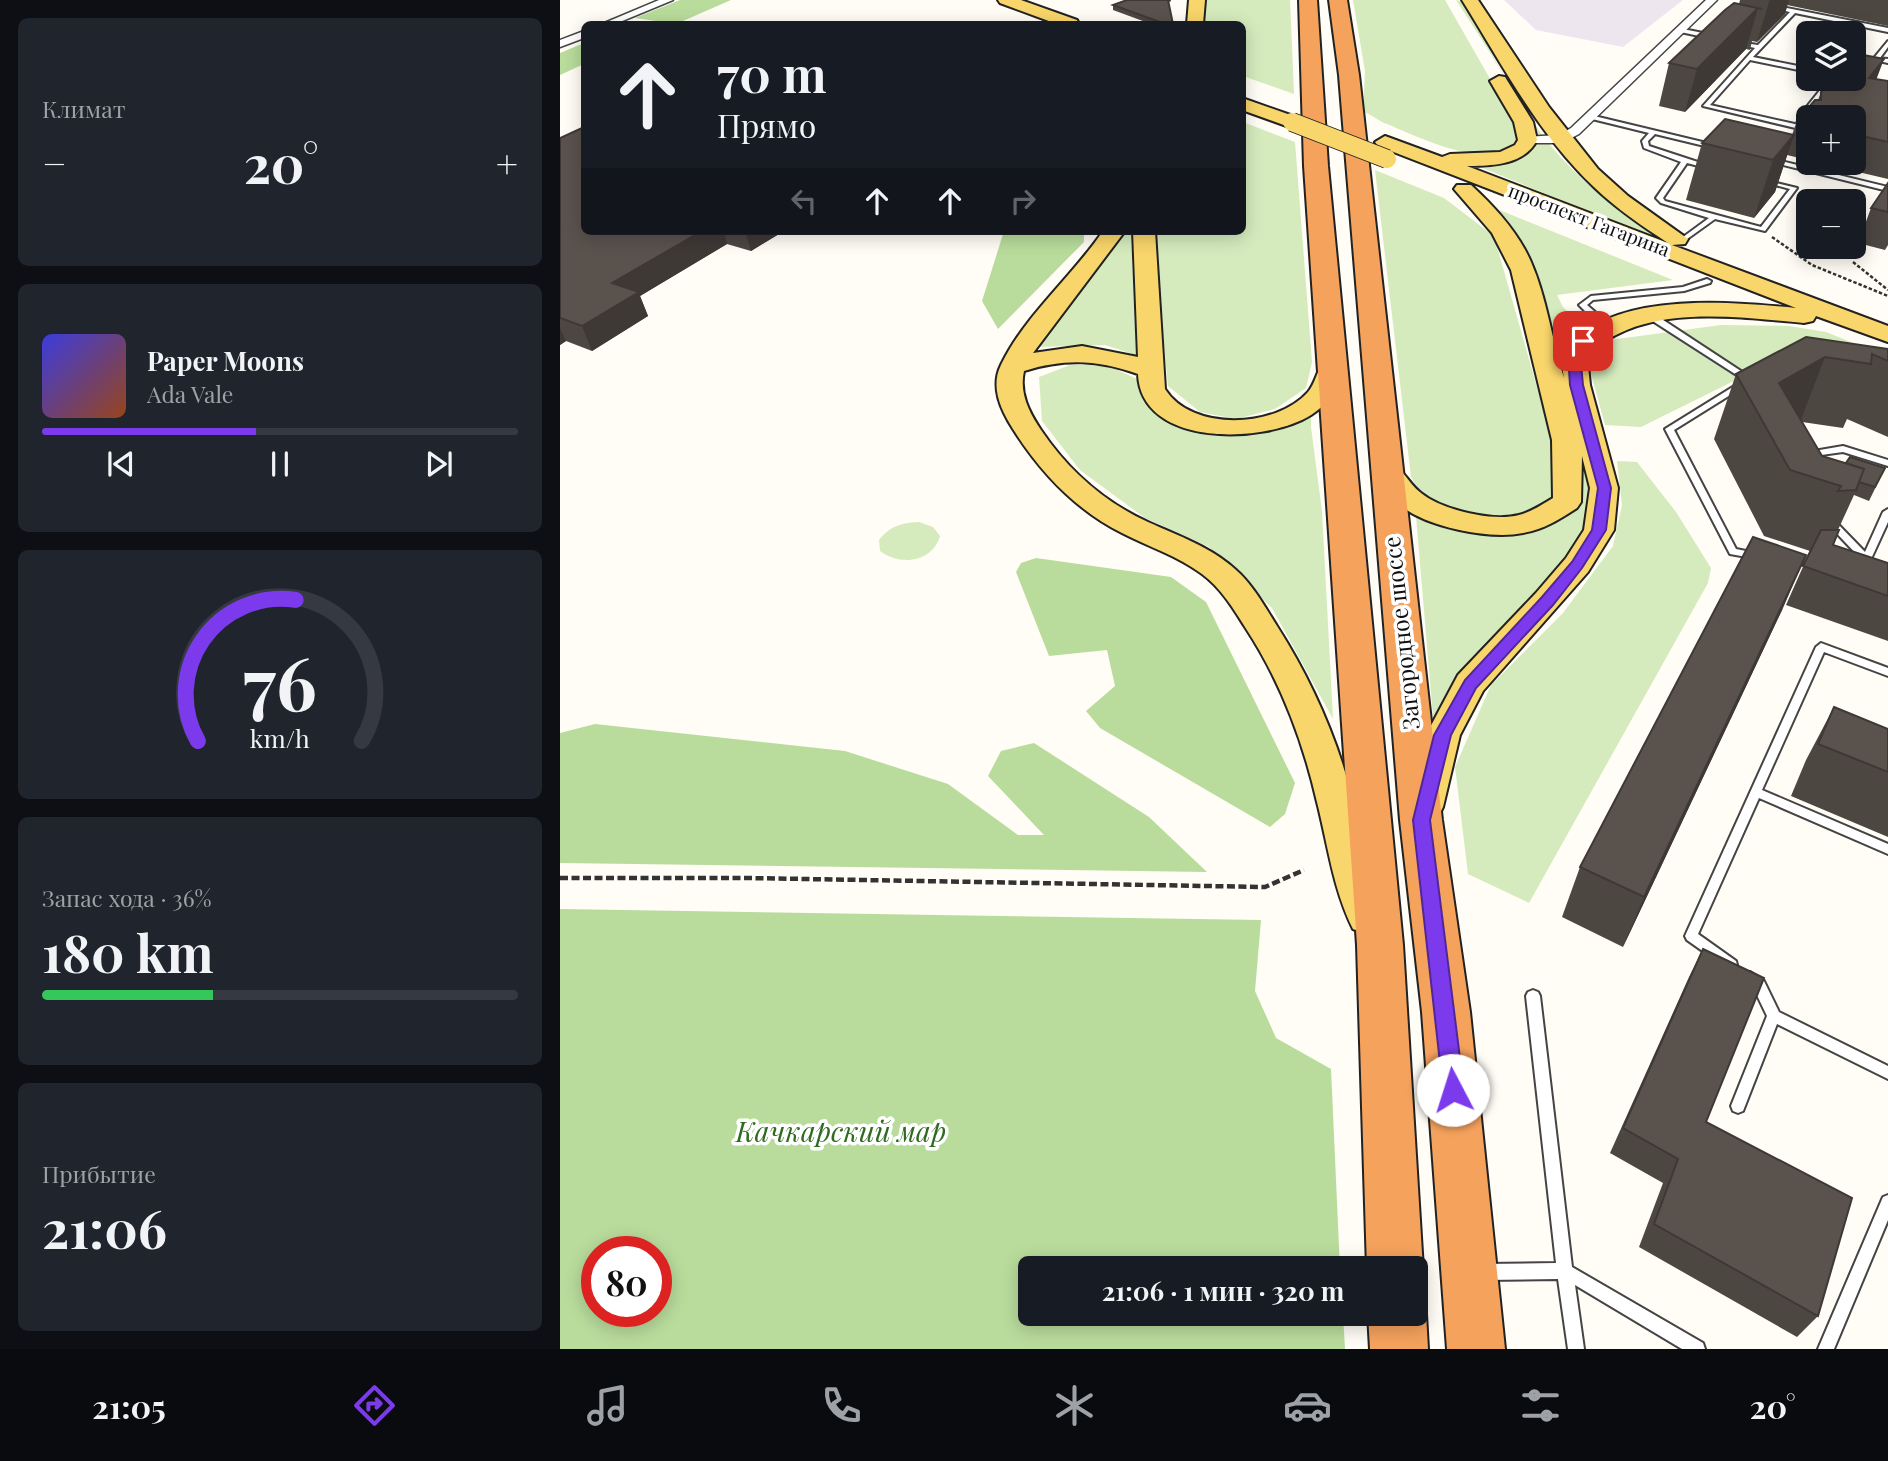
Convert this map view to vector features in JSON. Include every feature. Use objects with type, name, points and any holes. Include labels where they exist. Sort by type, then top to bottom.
[{"type":"highway","name":"Загородное шоссе","points":[[1308,0],[1332,368],[1380,945],[1394,1256]]},
{"type":"highway","name":"Загородное шоссе","points":[[1339,1],[1359,169],[1386,470],[1422,820],[1446,1012],[1476,1349]]},
{"type":"highway","points":[[1398,1326],[1399,1349]]},
{"type":"main road","points":[[1195,21],[1197,0]]},
{"type":"main road","points":[[1432,159],[1487,160],[1505,157],[1518,153],[1528,141],[1526,129],[1452,0]]},
{"type":"main road","points":[[1470,0],[1562,139],[1593,175],[1641,216],[1751,282]]},
{"type":"main road","points":[[998,2],[1035,21]]},
{"type":"main road","points":[[998,2],[1061,21]]},
{"type":"main road","points":[[1246,90],[1291,114]]},
{"type":"main road","points":[[1246,104],[1291,114]]},
{"type":"main road","points":[[1246,112],[1291,114]]},
{"type":"main road","name":"проспект Гагарина","points":[[1291,114],[1386,150],[1464,189],[1888,347]]},
{"type":"main road","name":"проспект Гагарина","points":[[1386,150],[1432,159],[1888,335]]},
{"type":"main road","points":[[1386,470],[1412,500],[1440,516],[1477,523],[1521,525],[1549,514],[1567,502],[1570,482],[1567,437],[1520,262],[1500,226],[1464,189]]},
{"type":"main road","points":[[1111,235],[1086,272],[1038,328],[1012,367],[1009,395],[1051,465],[1074,488],[1113,516],[1189,551],[1225,575],[1264,629],[1298,695],[1331,783],[1356,893],[1380,945]]},
{"type":"main road","points":[[1144,235],[1152,389],[1164,406],[1190,420],[1226,428],[1259,425],[1293,415],[1318,396],[1332,368]]},
{"type":"main road","points":[[1422,820],[1443,735],[1470,684],[1547,601],[1577,565],[1599,530],[1604,488],[1577,385],[1574,354],[1583,341],[1612,325],[1651,316],[1715,308],[1804,316]]},
{"type":"main road","points":[[1012,367],[1043,356],[1077,352],[1110,355],[1151,370]]},
{"type":"street","points":[[615,21],[668,0]]},
{"type":"street","points":[[1528,141],[1562,139],[1575,131],[1712,0]]},
{"type":"street","points":[[560,44],[581,35]]},
{"type":"lane","points":[[1767,5],[1888,30]]},
{"type":"lane","points":[[1802,6],[1759,47],[1706,106],[1794,126],[1822,91]]},
{"type":"lane","points":[[1678,30],[1718,38]]},
{"type":"lane","points":[[1732,41],[1759,47]]},
{"type":"lane","points":[[1888,43],[1876,59],[1888,61]]},
{"type":"lane","points":[[1749,58],[1796,68]]},
{"type":"lane","points":[[1590,117],[1718,148]]},
{"type":"lane","points":[[1653,132],[1645,141],[1646,147],[1712,168]]},
{"type":"lane","points":[[1770,160],[1888,189]]},
{"type":"lane","points":[[1685,161],[1659,198],[1663,202],[1763,230],[1794,188],[1753,178]]},
{"type":"lane","points":[[1681,241],[1714,217]]},
{"type":"lane","points":[[1612,325],[1599,320],[1583,305],[1591,298],[1684,289],[1707,281]]},
{"type":"lane","points":[[1651,316],[1751,380],[1764,382]]},
{"type":"lane","points":[[1751,380],[1669,429],[1733,552],[1770,558]]},
{"type":"lane","points":[[1805,464],[1811,454],[1843,449],[1888,463]]},
{"type":"lane","points":[[1822,512],[1866,559]]},
{"type":"lane","points":[[1866,559],[1888,512]]},
{"type":"lane","points":[[1855,560],[1866,559],[1877,563]]},
{"type":"lane","points":[[1888,672],[1821,647],[1691,936],[1759,985],[1774,1016],[1888,1073]]},
{"type":"lane","points":[[1755,792],[1888,849]]},
{"type":"lane","points":[[1533,996],[1576,1349]]},
{"type":"lane","points":[[1738,1106],[1774,1016]]},
{"type":"lane","points":[[1826,1349],[1888,1202]]},
{"type":"lane","points":[[1471,1272],[1565,1271],[1696,1349]]},
{"type":"path","points":[[1763,230],[1791,255],[1825,272],[1888,296]]},
{"type":"path","points":[[1853,262],[1888,290]]},
{"type":"path","points":[[560,878],[748,878],[1265,887],[1304,870]]},
{"type":"shaded area","points":[[1504,0],[1683,0],[1623,47],[1536,30]]},
{"type":"green space","points":[[680,0],[731,0],[683,21],[635,18]]},
{"type":"green space","points":[[1202,0],[1290,0],[1294,94],[1246,77],[1246,21],[1202,21]]},
{"type":"green space","points":[[1353,0],[1445,0],[1509,112],[1519,134],[1518,146],[1486,154],[1452,149],[1363,112],[1365,71]]},
{"type":"green space","points":[[1456,0],[1463,2],[1538,129],[1568,165],[1606,199],[1675,247],[1468,162],[1495,163],[1512,160],[1534,146],[1531,132],[1514,93]]},
{"type":"green space","points":[[581,44],[581,65],[560,75],[560,53]]},
{"type":"green space","points":[[1246,123],[1295,142],[1312,362],[1306,388],[1275,409],[1236,419],[1200,412],[1168,386],[1153,235],[1246,235]]},
{"type":"green space","points":[[1375,170],[1444,198],[1494,236],[1560,468],[1551,501],[1518,515],[1482,515],[1445,505],[1420,492],[1411,477]]},
{"type":"green space","points":[[1497,209],[1673,280],[1557,295],[1563,307],[1582,326],[1580,332],[1562,345],[1566,384],[1592,460],[1596,500],[1591,521],[1564,566],[1456,683],[1433,717],[1416,516],[1446,529],[1522,533],[1557,522],[1578,505],[1582,481],[1567,410],[1512,230]]},
{"type":"green space","points":[[1003,235],[1084,235],[1084,242],[998,329],[982,301]]},
{"type":"green space","points":[[1119,235],[1131,235],[1136,355],[1105,345],[1037,347],[1072,303]]},
{"type":"green space","points":[[1721,325],[1789,326],[1826,332],[1888,357],[1752,372],[1641,427],[1605,425],[1590,370],[1596,351],[1610,340]]},
{"type":"green space","points":[[1070,365],[1106,365],[1142,381],[1151,407],[1160,416],[1191,428],[1229,433],[1264,432],[1286,427],[1311,412],[1322,511],[1333,719],[1272,608],[1209,547],[1145,518],[1080,470],[1042,421],[1039,377]]},
{"type":"green space","points":[[1617,461],[1637,462],[1676,512],[1711,568],[1708,583],[1529,903],[1468,874],[1455,767],[1491,685],[1563,613],[1613,546],[1622,505]]},
{"type":"green space","points":[[919,522],[933,527],[940,536],[930,552],[923,557],[906,560],[888,556],[880,551],[879,540],[887,531],[901,524]]},
{"type":"green space","points":[[1036,558],[1171,577],[1206,602],[1295,783],[1285,814],[1270,827],[1100,728],[1086,711],[1115,686],[1107,650],[1049,656],[1016,572],[1021,563]]},
{"type":"green space","points":[[595,724],[845,751],[948,784],[1018,835],[1044,835],[988,776],[1001,751],[1034,743],[1149,817],[1207,872],[560,863],[560,733]]},
{"type":"green space","name":"Качкарский мар","points":[[560,909],[1261,920],[1255,991],[1276,1038],[1331,1069],[1339,1256],[1018,1256],[1018,1326],[1344,1326],[1345,1349],[560,1349]]},
{"type":"building","points":[[1127,0],[1168,0],[1172,21],[1157,21],[1113,5]]},
{"type":"building","points":[[1734,3],[1758,8],[1697,69],[1669,63],[1725,10]]},
{"type":"building","points":[[1866,56],[1884,59],[1869,78],[1888,81],[1888,142],[1866,137],[1866,105],[1811,105],[1815,100],[1821,100],[1821,92],[1866,91]]},
{"type":"building","points":[[1725,119],[1794,135],[1773,160],[1702,143]]},
{"type":"building","points":[[581,128],[581,235],[695,235],[612,283],[639,292],[582,326],[560,318],[560,138]]},
{"type":"building","points":[[1888,183],[1888,212],[1871,208]]},
{"type":"building","points":[[1806,337],[1888,349],[1888,361],[1872,354],[1871,364],[1825,357],[1779,383],[1822,456],[1864,469],[1856,490],[1838,491],[1841,486],[1790,470],[1736,374]]},
{"type":"building","points":[[1850,457],[1885,468],[1875,487],[1859,482],[1864,469],[1846,463]]},
{"type":"building","points":[[1821,530],[1839,530],[1833,545],[1888,563],[1888,596],[1803,566]]},
{"type":"building","points":[[1753,537],[1806,555],[1644,897],[1580,867]]},
{"type":"building","points":[[1834,707],[1888,729],[1888,772],[1818,744]]},
{"type":"building","points":[[1703,949],[1764,978],[1706,1122],[1852,1198],[1818,1316],[1654,1224],[1678,1159],[1623,1128]]},
{"type":"route","points":[[1453,1090],[1422,820],[1443,735],[1470,684],[1547,601],[1577,565],[1599,530],[1604,488],[1577,385],[1574,354],[1583,341]]}]
